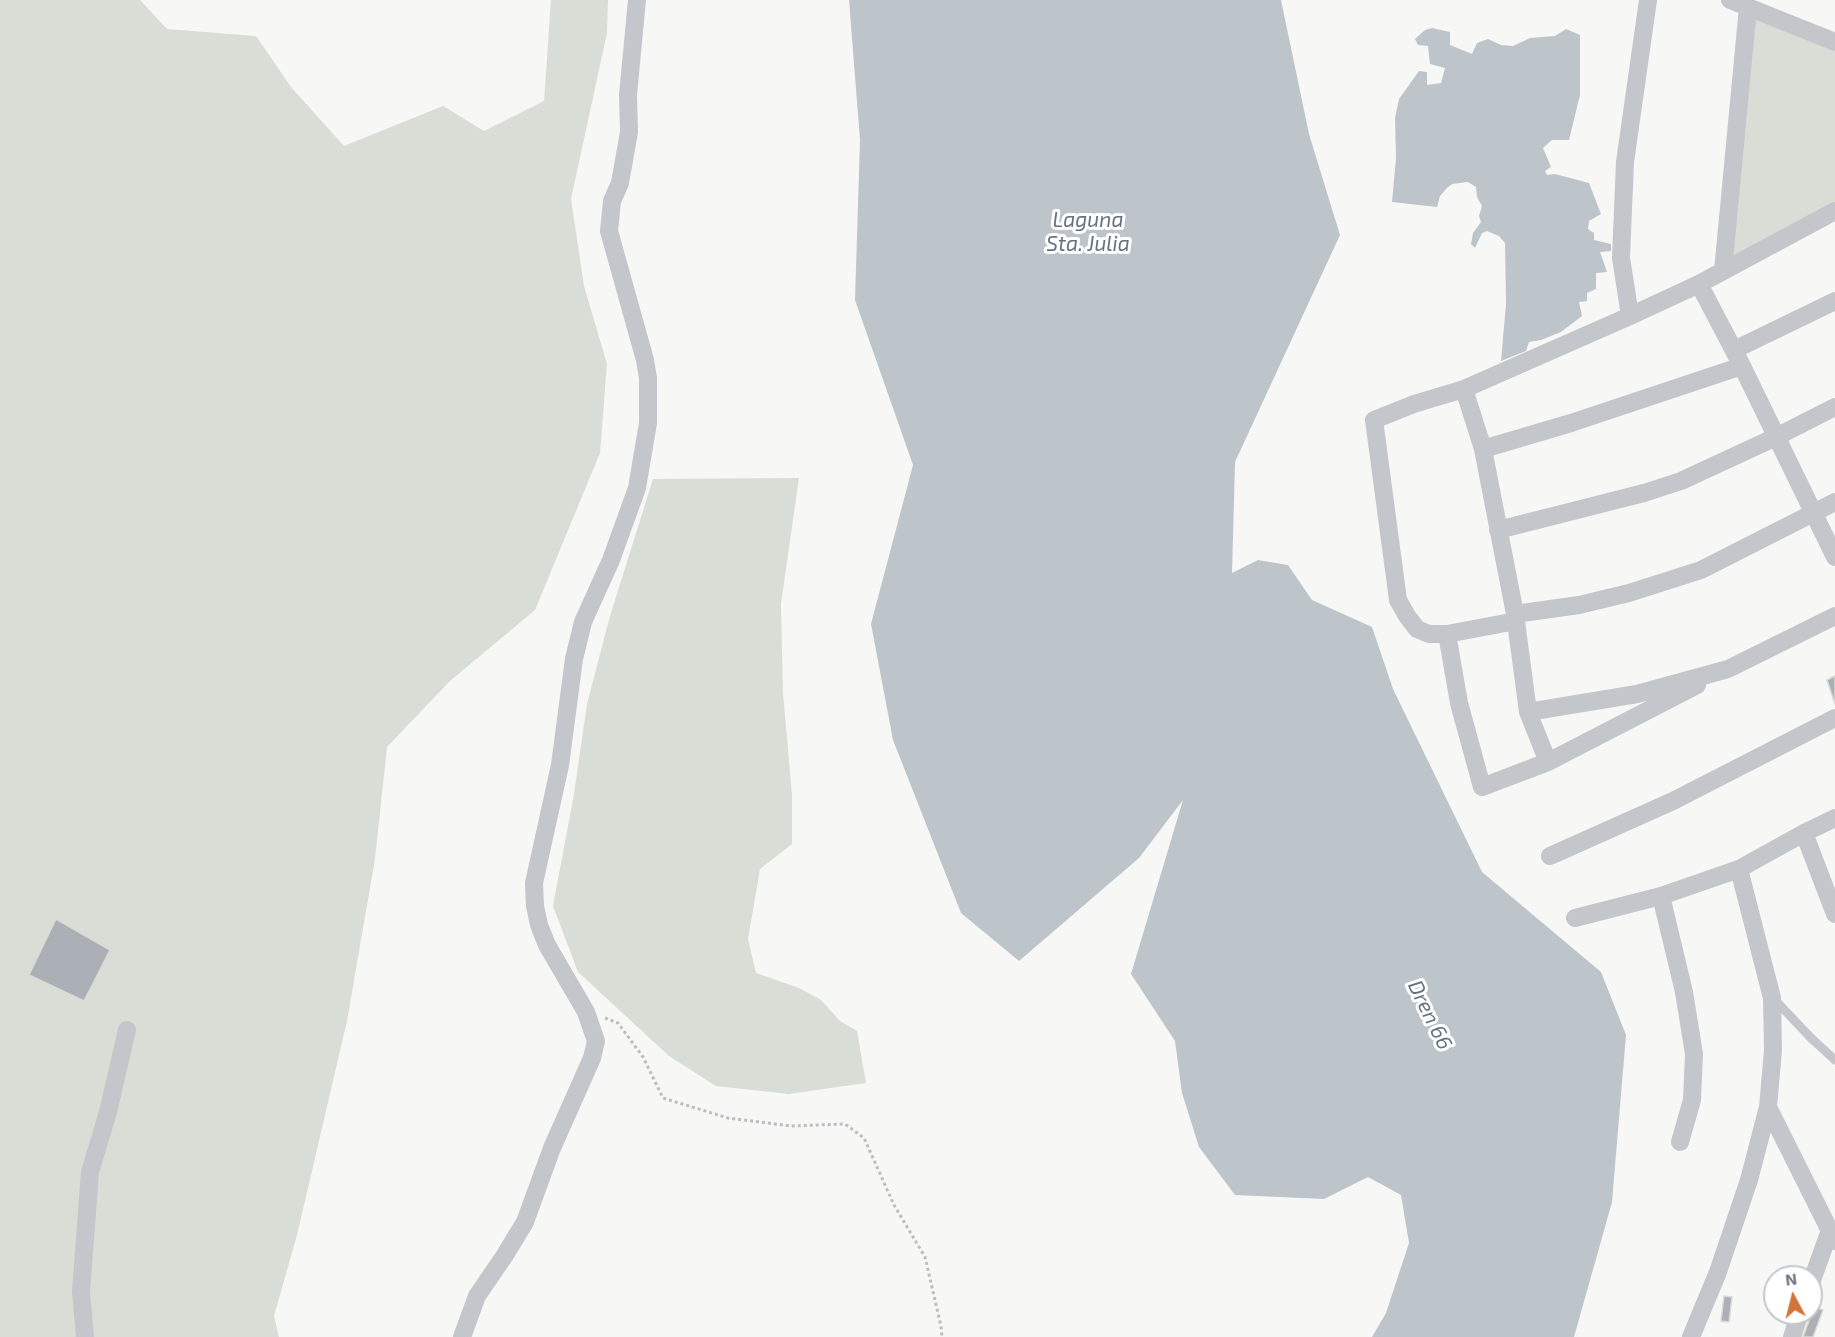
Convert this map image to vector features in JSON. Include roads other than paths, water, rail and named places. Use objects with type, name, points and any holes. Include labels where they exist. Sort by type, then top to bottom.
[{"type":"street","points":[[462,1337],[477,1296],[525,1222],[552,1148],[592,1058],[596,1041],[586,1012],[547,945],[539,926],[534,883],[560,765],[574,659],[584,622],[611,560],[638,488],[648,423],[648,378],[645,360],[609,231],[612,201],[621,183],[629,132],[628,95],[637,0]]},
{"type":"street","points":[[1630,316],[1621,258],[1625,162],[1648,0]]},
{"type":"street","points":[[1730,0],[1835,42]]},
{"type":"street","points":[[1723,271],[1748,7]]},
{"type":"street","points":[[1835,210],[1699,284],[1630,316],[1464,389],[1414,404],[1374,420],[1398,600],[1417,629],[1430,633],[1447,634],[1515,617],[1579,605],[1629,593],[1701,570],[1835,502]]},
{"type":"street","points":[[1699,284],[1738,358],[1835,557]]},
{"type":"street","points":[[1483,449],[1571,423],[1738,358],[1835,301]]},
{"type":"street","points":[[1464,389],[1483,449],[1515,617],[1528,712],[1548,762]]},
{"type":"street","points":[[1498,530],[1672,484],[1776,437],[1835,407]]},
{"type":"street","points":[[1447,634],[1459,704],[1482,787],[1548,762],[1835,616]]},
{"type":"street","points":[[1528,712],[1637,693],[1728,669]]},
{"type":"street","points":[[1550,856],[1673,801],[1835,718]]},
{"type":"street","points":[[1575,918],[1661,896],[1739,869],[1835,818]]},
{"type":"street","points":[[1804,833],[1835,914]]},
{"type":"street","points":[[1690,1337],[1721,1262],[1749,1180],[1768,1107],[1773,1050],[1772,998],[1739,869]]},
{"type":"street","points":[[1661,896],[1684,992],[1694,1054],[1692,1100],[1680,1142]]},
{"type":"street","points":[[85,1337],[81,1292],[90,1172],[108,1112],[127,1030]]},
{"type":"street","points":[[1768,1107],[1832,1236],[1819,1265]]},
{"type":"lane","points":[[1772,998],[1810,1038],[1835,1060]]},
{"type":"water","name":"Laguna Sta. Julia","points":[[849,0],[1281,0],[1309,134],[1340,235],[1235,462],[1232,573],[1258,560],[1288,565],[1312,600],[1372,627],[1393,689],[1482,872],[1601,972],[1626,1035],[1612,1202],[1574,1337],[1372,1337],[1386,1313],[1409,1243],[1401,1195],[1368,1177],[1324,1199],[1235,1195],[1199,1147],[1182,1093],[1175,1041],[1131,974],[1183,800],[1139,858],[1019,961],[961,913],[893,740],[871,624],[913,465],[855,300],[860,140]]},
{"type":"water","points":[[1432,28],[1450,32],[1450,45],[1472,54],[1477,43],[1488,39],[1501,45],[1513,46],[1530,38],[1555,36],[1566,29],[1580,35],[1580,95],[1569,140],[1552,140],[1543,148],[1551,167],[1545,171],[1547,175],[1555,174],[1589,183],[1601,214],[1589,221],[1588,229],[1594,233],[1594,240],[1611,244],[1611,251],[1600,252],[1607,272],[1596,273],[1596,289],[1587,293],[1587,301],[1579,302],[1582,316],[1561,332],[1529,342],[1526,351],[1501,361],[1506,304],[1505,243],[1499,236],[1487,231],[1482,233],[1475,248],[1471,244],[1473,233],[1481,222],[1479,216],[1482,206],[1477,197],[1476,187],[1468,182],[1452,184],[1440,196],[1437,207],[1392,202],[1396,158],[1395,118],[1399,99],[1419,71],[1427,72],[1427,85],[1441,83],[1445,68],[1430,64],[1428,46],[1418,45],[1415,39],[1425,30]]},
{"type":"water label","name":"Dren 66","points":[[1430,1015]]}]
